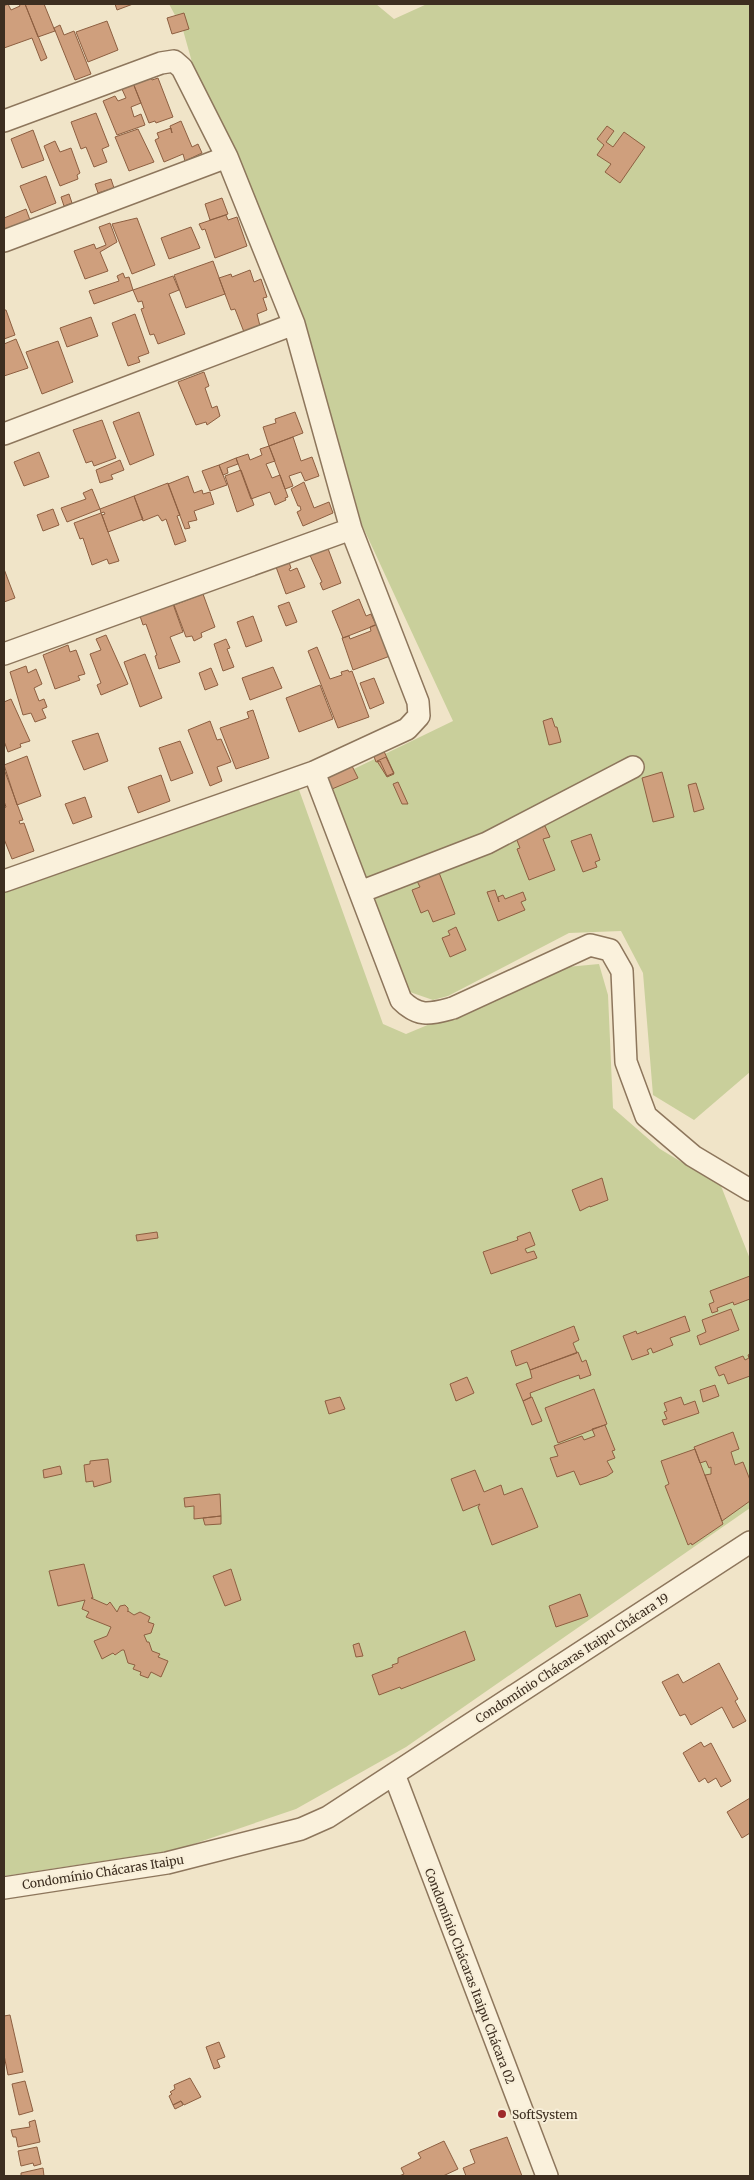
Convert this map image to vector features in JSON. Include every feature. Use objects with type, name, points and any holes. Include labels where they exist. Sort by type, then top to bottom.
[{"type":"street","points":[[4,121],[161,63],[174,61],[182,68],[227,157],[294,324],[351,529],[418,702],[419,716],[407,729],[314,772],[4,881]]},
{"type":"street","points":[[4,241],[227,157]]},
{"type":"street","points":[[4,434],[294,324]]},
{"type":"street","points":[[4,654],[351,529]]},
{"type":"street","points":[[360,892],[487,843],[633,767]]},
{"type":"street","points":[[314,772],[401,1000],[411,1010],[430,1014],[453,1008],[590,945],[610,950],[622,971],[626,1062],[646,1116],[693,1156],[750,1190]]},
{"type":"street","name":"Condomínio Chácaras Itaipu Chácara 19","points":[[394,1774],[750,1542]]},
{"type":"street","name":"Condomínio Chácaras Itaipu","points":[[4,1888],[167,1863],[301,1829],[328,1817],[394,1774]]},
{"type":"street","name":"Condomínio Chácaras Itaipu Chácara 02","points":[[394,1774],[547,2176]]},
{"type":"green space","points":[[169,4],[376,4],[394,19],[427,4],[750,4],[750,1072],[694,1120],[653,1095],[643,973],[621,931],[569,933],[448,996],[433,1000],[404,990],[327,782],[453,721],[362,525],[304,319],[195,73],[183,30]]},
{"type":"green space","points":[[298,787],[383,1024],[406,1034],[567,967],[599,964],[608,995],[613,1108],[660,1149],[721,1186],[750,1259],[750,1508],[406,1747],[296,1809],[176,1850],[4,1876],[4,891]]},
{"type":"building","points":[[8,4],[11,10],[20,6],[19,4],[25,4],[47,58],[41,61],[32,38],[4,48],[4,6]]},
{"type":"building","points":[[25,4],[44,4],[55,31],[38,37]]},
{"type":"building","points":[[115,4],[133,4],[117,10]]},
{"type":"building","points":[[184,13],[189,29],[172,34],[167,18]]},
{"type":"building","points":[[107,21],[118,50],[88,62],[76,32]]},
{"type":"building","points":[[60,25],[64,35],[74,31],[91,74],[75,80],[54,28]]},
{"type":"building","points":[[150,76],[152,80],[158,78],[173,117],[156,123],[155,121],[149,123],[133,83]]},
{"type":"building","points":[[133,83],[141,103],[131,107],[134,117],[141,114],[145,125],[117,135],[103,101],[115,96],[118,101],[126,98],[121,87]]},
{"type":"building","points":[[96,113],[109,146],[102,149],[107,162],[94,167],[86,147],[81,149],[71,122]]},
{"type":"building","points":[[181,121],[192,147],[198,144],[202,153],[185,161],[183,154],[164,162],[155,140],[159,138],[157,133],[171,128],[170,126]]},
{"type":"building","points":[[607,126],[614,131],[606,142],[613,147],[624,132],[645,147],[620,183],[605,172],[611,164],[597,155],[604,145],[597,139]]},
{"type":"building","points":[[138,129],[154,162],[129,171],[115,137]]},
{"type":"building","points":[[33,130],[44,160],[22,168],[11,139]]},
{"type":"building","points":[[55,141],[60,152],[71,148],[80,173],[77,175],[78,179],[60,186],[44,146]]},
{"type":"building","points":[[46,176],[56,203],[31,213],[20,186]]},
{"type":"building","points":[[111,179],[114,188],[98,193],[95,184]]},
{"type":"building","points":[[69,194],[72,203],[64,206],[61,197]]},
{"type":"building","points":[[222,198],[228,214],[210,220],[205,204]]},
{"type":"building","points":[[26,209],[30,220],[4,229],[4,218]]},
{"type":"building","points":[[226,215],[228,220],[237,217],[247,246],[215,258],[205,229],[202,230],[199,224]]},
{"type":"building","points":[[137,218],[155,265],[132,274],[112,224]]},
{"type":"building","points":[[110,223],[117,242],[100,252],[108,271],[85,279],[74,251],[94,244],[96,249],[106,245],[99,227]]},
{"type":"building","points":[[191,227],[200,248],[169,259],[161,238]]},
{"type":"building","points":[[213,261],[225,294],[186,308],[174,275]]},
{"type":"building","points":[[250,270],[254,282],[261,279],[267,297],[263,298],[267,310],[257,314],[260,326],[244,332],[235,309],[231,310],[219,278],[231,274],[232,277]]},
{"type":"building","points":[[123,273],[125,278],[129,277],[133,290],[94,304],[89,291],[119,281],[117,276]]},
{"type":"building","points":[[173,276],[179,290],[169,294],[185,334],[158,344],[154,334],[150,335],[141,309],[144,308],[142,301],[138,302],[133,290]]},
{"type":"building","points":[[4,310],[6,310],[15,335],[4,339]]},
{"type":"building","points":[[135,314],[149,353],[138,357],[140,362],[128,366],[112,323]]},
{"type":"building","points":[[91,317],[98,336],[67,347],[60,328]]},
{"type":"building","points":[[16,339],[28,368],[4,376],[4,344]]},
{"type":"building","points":[[58,341],[73,382],[42,394],[26,352]]},
{"type":"building","points":[[204,372],[209,386],[205,388],[212,408],[217,406],[220,416],[207,425],[206,422],[196,425],[178,382]]},
{"type":"building","points":[[139,412],[154,455],[130,465],[113,422]]},
{"type":"building","points":[[295,412],[303,433],[269,446],[263,427],[276,423],[275,419]]},
{"type":"building","points":[[102,420],[116,458],[94,466],[92,461],[86,463],[73,430]]},
{"type":"building","points":[[293,437],[301,461],[312,457],[319,476],[305,481],[301,472],[289,476],[293,486],[285,489],[269,446]]},
{"type":"building","points":[[269,446],[275,461],[266,464],[272,478],[280,475],[288,497],[285,498],[286,500],[275,505],[270,492],[251,499],[236,458],[248,454],[250,460],[262,455],[260,449]]},
{"type":"building","points":[[39,452],[49,477],[24,486],[14,462]]},
{"type":"building","points":[[236,458],[238,464],[227,468],[228,473],[223,475],[219,465]]},
{"type":"building","points":[[120,460],[124,470],[111,475],[113,479],[100,483],[96,470]]},
{"type":"building","points":[[219,465],[227,485],[210,491],[202,471]]},
{"type":"building","points":[[241,470],[254,505],[237,512],[225,476]]},
{"type":"building","points":[[188,476],[194,493],[202,490],[203,494],[210,492],[214,504],[194,511],[197,520],[188,522],[190,528],[185,529],[168,484]]},
{"type":"building","points":[[304,482],[314,508],[329,502],[333,513],[303,526],[297,512],[301,510],[300,506],[298,506],[291,489]]},
{"type":"building","points":[[168,483],[180,515],[177,516],[186,541],[175,545],[166,519],[162,521],[158,515],[143,521],[134,496]]},
{"type":"building","points":[[92,489],[100,509],[67,522],[61,508],[86,499],[83,493]]},
{"type":"building","points":[[134,496],[143,519],[108,532],[102,515],[105,514],[104,512],[101,513],[100,509]]},
{"type":"building","points":[[53,509],[59,525],[43,531],[37,515]]},
{"type":"building","points":[[101,513],[119,561],[109,564],[107,559],[92,565],[83,538],[80,539],[74,523]]},
{"type":"building","points":[[327,546],[341,583],[323,590],[320,583],[322,582],[309,553]]},
{"type":"building","points":[[289,562],[290,571],[297,568],[305,587],[286,594],[276,567]]},
{"type":"building","points":[[4,569],[15,598],[4,602]]},
{"type":"building","points":[[203,594],[215,627],[201,633],[202,637],[194,641],[192,636],[186,637],[174,605]]},
{"type":"building","points":[[359,599],[366,616],[371,614],[376,625],[343,638],[332,611]]},
{"type":"building","points":[[289,602],[297,622],[286,626],[278,606]]},
{"type":"building","points":[[173,604],[183,632],[170,637],[180,662],[159,669],[155,656],[157,655],[146,624],[143,625],[140,616]]},
{"type":"building","points":[[253,616],[262,641],[246,647],[237,622]]},
{"type":"building","points":[[377,624],[390,656],[353,670],[342,638],[349,636],[350,639],[371,631],[370,627]]},
{"type":"building","points":[[106,635],[128,684],[101,695],[97,685],[101,683],[90,654],[101,650],[96,639]]},
{"type":"building","points":[[226,639],[230,648],[227,649],[234,667],[223,671],[214,644]]},
{"type":"building","points":[[68,645],[70,652],[76,650],[85,674],[78,676],[80,680],[55,689],[43,655]]},
{"type":"building","points":[[317,647],[330,679],[342,675],[341,672],[352,671],[369,717],[338,728],[308,651]]},
{"type":"building","points":[[145,654],[162,698],[140,707],[124,662]]},
{"type":"building","points":[[26,666],[28,673],[36,669],[42,684],[34,688],[39,701],[44,699],[47,707],[42,709],[46,718],[35,722],[31,713],[23,715],[10,672]]},
{"type":"building","points":[[273,667],[282,688],[250,700],[242,678]]},
{"type":"building","points":[[211,668],[218,685],[205,690],[199,673]]},
{"type":"building","points":[[374,678],[384,703],[370,709],[360,683]]},
{"type":"building","points":[[320,685],[333,719],[299,732],[286,698]]},
{"type":"building","points":[[11,699],[30,741],[20,744],[21,747],[8,752],[4,741],[4,702]]},
{"type":"building","points":[[253,710],[269,758],[236,769],[220,728],[249,718],[247,712]]},
{"type":"building","points":[[552,718],[555,727],[557,727],[561,742],[549,745],[543,721]]},
{"type":"building","points":[[210,721],[217,740],[221,739],[231,762],[217,767],[222,781],[210,786],[188,730]]},
{"type":"building","points":[[98,733],[108,761],[84,770],[72,741]]},
{"type":"building","points":[[180,741],[193,773],[171,781],[159,748]]},
{"type":"building","points":[[382,747],[394,773],[387,776],[380,761],[376,762],[372,751]]},
{"type":"building","points":[[27,756],[41,796],[17,805],[4,765]]},
{"type":"building","points":[[360,756],[362,761],[352,766],[358,778],[332,789],[325,772]]},
{"type":"building","points":[[386,757],[394,774],[387,777],[377,761]]},
{"type":"building","points":[[4,769],[23,820],[19,821],[20,824],[24,823],[34,851],[12,859],[4,839],[4,808],[6,807],[4,801]]},
{"type":"building","points":[[662,772],[674,817],[653,822],[642,778]]},
{"type":"building","points":[[161,775],[170,801],[138,813],[128,787]]},
{"type":"building","points":[[398,782],[408,804],[402,804],[393,784]]},
{"type":"building","points":[[696,783],[704,809],[694,812],[688,785]]},
{"type":"building","points":[[85,797],[92,817],[73,824],[65,804]]},
{"type":"building","points":[[545,826],[550,837],[543,839],[555,870],[529,880],[517,849],[520,848],[516,838]]},
{"type":"building","points":[[591,834],[600,860],[595,862],[597,867],[583,872],[571,841]]},
{"type":"building","points":[[438,870],[455,914],[433,922],[428,910],[421,913],[412,890],[420,887],[416,879]]},
{"type":"building","points":[[495,890],[499,902],[498,897],[503,895],[505,899],[523,892],[526,900],[521,902],[525,910],[498,921],[487,892]]},
{"type":"building","points":[[456,927],[466,950],[450,957],[442,938],[450,935],[448,931]]},
{"type":"building","points":[[602,1178],[608,1200],[580,1211],[572,1190]]},
{"type":"building","points":[[157,1232],[158,1238],[137,1241],[136,1235]]},
{"type":"building","points":[[530,1232],[535,1245],[525,1249],[527,1253],[534,1251],[537,1258],[491,1274],[483,1252],[518,1240],[517,1237]]},
{"type":"building","points":[[750,1276],[750,1299],[734,1305],[733,1302],[717,1308],[718,1311],[712,1313],[709,1304],[714,1302],[710,1291]]},
{"type":"building","points":[[731,1309],[739,1330],[700,1345],[697,1336],[706,1332],[702,1320]]},
{"type":"building","points":[[685,1316],[690,1331],[670,1338],[673,1345],[653,1353],[651,1348],[647,1350],[649,1354],[632,1360],[623,1336],[636,1331],[637,1334]]},
{"type":"building","points":[[574,1326],[579,1340],[573,1343],[577,1353],[530,1370],[527,1362],[516,1366],[511,1351]]},
{"type":"building","points":[[578,1352],[582,1362],[586,1360],[591,1375],[580,1379],[579,1375],[530,1393],[531,1397],[523,1401],[516,1384],[532,1378],[530,1370]]},
{"type":"building","points":[[750,1354],[750,1376],[728,1384],[724,1374],[719,1376],[715,1367],[743,1356],[745,1360],[749,1358],[748,1355]]},
{"type":"building","points":[[467,1377],[474,1393],[456,1401],[450,1384]]},
{"type":"building","points":[[715,1385],[719,1396],[703,1402],[700,1390]]},
{"type":"building","points":[[594,1389],[607,1424],[558,1443],[545,1408]]},
{"type":"building","points":[[340,1397],[345,1409],[329,1414],[325,1401]]},
{"type":"building","points":[[532,1397],[542,1421],[532,1425],[523,1401]]},
{"type":"building","points":[[681,1397],[684,1405],[695,1401],[699,1413],[664,1425],[662,1420],[667,1419],[664,1412],[667,1411],[664,1403]]},
{"type":"building","points":[[605,1425],[615,1450],[612,1451],[615,1458],[607,1461],[613,1472],[607,1476],[580,1485],[574,1471],[557,1477],[550,1458],[558,1456],[554,1446],[582,1436],[584,1440],[595,1436],[592,1429]]},
{"type":"building","points":[[733,1432],[739,1449],[731,1452],[735,1465],[743,1462],[750,1480],[750,1501],[722,1521],[705,1475],[711,1474],[711,1467],[709,1468],[706,1461],[700,1463],[694,1447]]},
{"type":"building","points":[[695,1449],[723,1524],[692,1545],[691,1543],[688,1545],[665,1486],[669,1484],[661,1461]]},
{"type":"building","points":[[108,1459],[111,1482],[94,1487],[93,1481],[86,1482],[84,1465],[90,1464],[90,1461]]},
{"type":"building","points":[[60,1466],[62,1474],[44,1478],[43,1470]]},
{"type":"building","points":[[475,1470],[484,1492],[501,1485],[504,1495],[522,1488],[538,1527],[492,1545],[478,1507],[480,1504],[463,1511],[451,1479]]},
{"type":"building","points":[[220,1494],[221,1516],[194,1519],[194,1506],[185,1507],[184,1498]]},
{"type":"building","points":[[221,1516],[221,1524],[205,1525],[203,1518]]},
{"type":"building","points":[[84,1564],[93,1598],[91,1598],[107,1605],[110,1602],[117,1612],[120,1606],[125,1605],[128,1611],[134,1615],[140,1612],[150,1617],[148,1622],[154,1624],[151,1633],[144,1635],[152,1651],[160,1654],[158,1657],[168,1661],[161,1677],[151,1672],[148,1678],[140,1675],[141,1672],[133,1669],[135,1665],[128,1663],[124,1650],[102,1659],[94,1641],[107,1636],[111,1627],[86,1617],[89,1612],[82,1609],[85,1600],[58,1606],[49,1571]]},
{"type":"building","points":[[231,1569],[241,1600],[225,1606],[213,1576]]},
{"type":"building","points":[[580,1594],[588,1616],[556,1627],[549,1606]]},
{"type":"building","points":[[465,1631],[475,1660],[401,1689],[400,1687],[379,1695],[372,1675],[393,1667],[392,1665],[398,1663],[398,1658]]},
{"type":"building","points":[[359,1643],[363,1656],[356,1657],[353,1645]]},
{"type":"building","points":[[719,1663],[738,1699],[735,1701],[746,1721],[733,1728],[722,1707],[691,1725],[685,1714],[680,1716],[662,1682],[678,1674],[683,1683]]},
{"type":"building","points":[[701,1742],[704,1747],[711,1743],[731,1781],[721,1787],[716,1778],[708,1783],[705,1778],[699,1782],[683,1753]]},
{"type":"building","points":[[750,1798],[750,1833],[742,1838],[727,1812]]},
{"type":"building","points":[[10,2015],[23,2072],[8,2075],[4,2055],[4,2016]]},
{"type":"building","points":[[219,2042],[225,2057],[217,2060],[220,2067],[214,2069],[206,2047]]},
{"type":"building","points":[[190,2078],[201,2097],[184,2105],[181,2101],[173,2105],[169,2096],[172,2094],[170,2092],[175,2089],[174,2085]]},
{"type":"building","points":[[25,2081],[33,2111],[19,2115],[12,2084]]},
{"type":"building","points":[[181,2101],[183,2105],[175,2109],[173,2105]]},
{"type":"building","points":[[35,2120],[40,2142],[18,2147],[16,2137],[13,2137],[11,2130],[30,2127],[29,2122]]},
{"type":"building","points":[[507,2137],[522,2176],[466,2176],[463,2168],[475,2163],[470,2150]]},
{"type":"building","points":[[444,2141],[458,2169],[443,2176],[399,2176],[404,2174],[401,2168],[421,2158],[418,2153]]},
{"type":"building","points":[[37,2147],[41,2164],[34,2166],[33,2163],[21,2166],[18,2151]]},
{"type":"building","points":[[43,2168],[44,2176],[21,2176],[21,2173]]},
{"type":"place","name":"SoftSystem","points":[[502,2114]]}]
